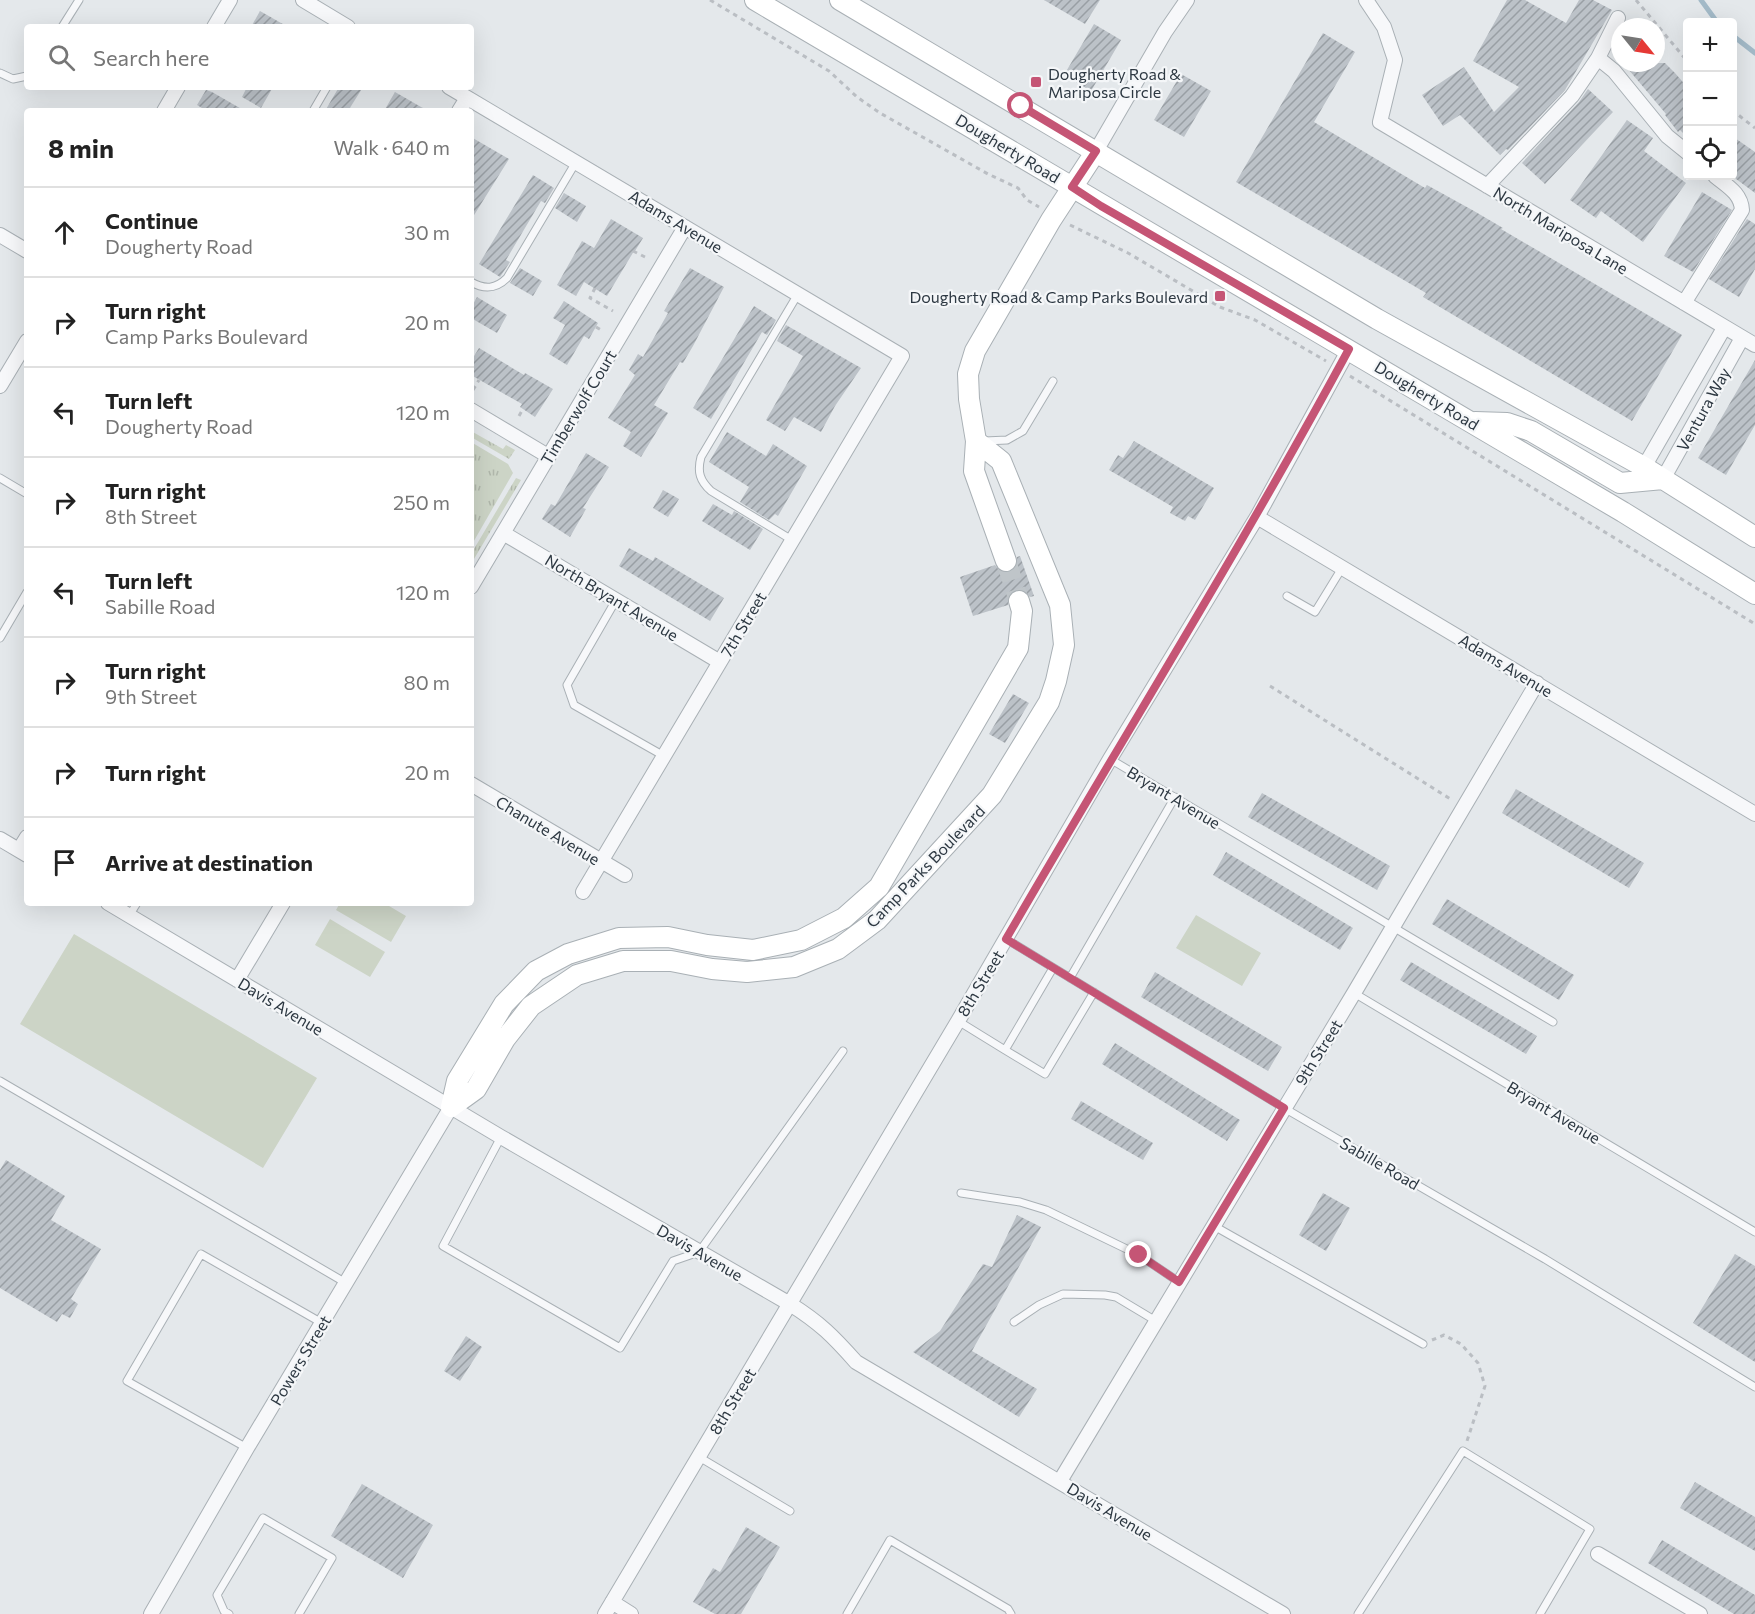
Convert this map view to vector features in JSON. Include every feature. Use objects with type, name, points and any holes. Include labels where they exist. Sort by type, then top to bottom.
[{"type":"main road","name":"Dougherty Road","points":[[755,0],[1101,206],[1349,349],[1623,512],[1755,594]]},
{"type":"main road","points":[[840,0],[1377,319],[1644,467],[1755,537]]},
{"type":"main road","points":[[1006,561],[974,471],[976,441],[969,399],[968,374],[975,351],[1072,187],[1096,151]]},
{"type":"main road","points":[[1471,422],[1507,423],[1532,431],[1620,483],[1663,479]]},
{"type":"main road","name":"Camp Parks Boulevard","points":[[451,1107],[476,1089],[505,1039],[531,1006],[577,975],[623,961],[671,961],[712,969],[747,972],[794,967],[838,949],[877,920],[993,795],[1049,702],[1064,645],[1060,605],[1001,460],[976,441]]},
{"type":"main road","name":"Camp Parks Boulevard","points":[[451,1107],[457,1081],[504,1004],[536,971],[568,954],[619,938],[668,937],[707,945],[753,950],[801,940],[844,918],[879,887],[1018,648],[1022,611],[1019,601]]},
{"type":"street","points":[[216,24],[230,0]]},
{"type":"street","points":[[303,0],[343,24]]},
{"type":"street","name":"North Mariposa Lane","points":[[1366,0],[1384,27],[1395,60],[1380,123],[1755,345]]},
{"type":"street","points":[[1096,151],[1179,2]]},
{"type":"street","points":[[1486,186],[1572,96],[1598,58],[1611,32]]},
{"type":"street","points":[[1598,58],[1614,71],[1667,136],[1683,149]]},
{"type":"street","points":[[166,108],[176,90]]},
{"type":"street","name":"Adams Avenue","points":[[454,90],[902,356]]},
{"type":"street","points":[[461,108],[467,98]]},
{"type":"street","points":[[1684,303],[1742,210],[1741,200],[1720,180]]},
{"type":"street","name":"Timberwolf Court","points":[[474,582],[685,227]]},
{"type":"street","points":[[0,235],[24,249]]},
{"type":"street","name":"Ventura Way","points":[[1644,467],[1724,328]]},
{"type":"street","name":"Ventura Way","points":[[1663,479],[1742,338]]},
{"type":"street","name":"8th Street","points":[[609,1608],[958,1021],[1110,759],[1257,517],[1349,349]]},
{"type":"street","points":[[0,386],[24,350]]},
{"type":"street","name":"7th Street","points":[[583,892],[902,356]]},
{"type":"street","points":[[474,412],[548,456]]},
{"type":"street","name":"Adams Avenue","points":[[1257,517],[1755,814]]},
{"type":"street","name":"North Bryant Avenue","points":[[503,533],[720,662]]},
{"type":"street","name":"9th Street","points":[[1060,1481],[1354,993],[1537,683]]},
{"type":"street","name":"Chanute Avenue","points":[[474,786],[625,876]]},
{"type":"street","points":[[0,839],[23,853]]},
{"type":"street","name":"Davis Avenue","points":[[113,906],[501,1137],[790,1304],[823,1326],[856,1362],[1283,1614]]},
{"type":"street","points":[[237,980],[281,906]]},
{"type":"street","name":"Powers Street","points":[[151,1614],[247,1448],[451,1107]]},
{"type":"street","points":[[1598,1554],[1700,1614]]},
{"type":"street","points":[[609,1608],[631,1614]]},
{"type":"lane","points":[[64,24],[78,0]]},
{"type":"lane","points":[[0,74],[13,79],[24,77]]},
{"type":"lane","points":[[315,108],[325,90]]},
{"type":"lane","points":[[474,283],[485,288],[493,288],[502,284],[576,162]]},
{"type":"lane","points":[[792,540],[711,491],[703,483],[699,465],[701,457],[798,294]]},
{"type":"lane","points":[[976,441],[1007,440],[1016,436],[1029,424],[1053,381]]},
{"type":"lane","points":[[0,478],[24,492]]},
{"type":"lane","points":[[1287,596],[1315,612],[1342,568]]},
{"type":"lane","points":[[0,638],[24,597]]},
{"type":"lane","points":[[615,600],[567,685],[574,705],[664,756]]},
{"type":"lane","name":"Bryant Avenue","points":[[1110,759],[1553,1022]]},
{"type":"lane","points":[[1070,978],[1174,797]]},
{"type":"lane","points":[[129,916],[135,906]]},
{"type":"lane","name":"Sabille Road","points":[[1006,939],[1284,1108],[1545,1259],[1755,1387]]},
{"type":"lane","points":[[1005,1050],[1053,968]]},
{"type":"lane","points":[[958,1021],[1045,1074],[1094,992]]},
{"type":"lane","name":"Bryant Avenue","points":[[1354,993],[1755,1232]]},
{"type":"lane","points":[[501,1137],[443,1246],[620,1348],[673,1261],[699,1252],[843,1051]]},
{"type":"lane","points":[[0,1081],[346,1283]]},
{"type":"lane","points":[[961,1193],[1020,1202],[1046,1210],[1139,1255],[1179,1282]]},
{"type":"lane","points":[[1213,1225],[1423,1344]]},
{"type":"lane","points":[[247,1448],[127,1381],[201,1254],[322,1323]]},
{"type":"lane","points":[[1014,1322],[1039,1305],[1063,1294],[1116,1297],[1156,1321]]},
{"type":"lane","points":[[1358,1614],[1463,1451],[1590,1530],[1540,1614]]},
{"type":"lane","points":[[699,1457],[789,1511]]},
{"type":"lane","points":[[229,1614],[224,1611],[217,1595],[262,1518],[332,1558],[299,1614]]},
{"type":"lane","points":[[847,1614],[890,1540],[1008,1609],[1011,1614]]},
{"type":"path","points":[[710,0],[829,71],[857,97],[880,113],[988,174],[1003,179],[1018,188],[1027,200]]},
{"type":"path","points":[[1636,0],[1683,56]]},
{"type":"path","points":[[1737,114],[1755,128]]},
{"type":"path","points":[[1077,229],[1128,253],[1220,307],[1255,320],[1755,624]]},
{"type":"path","points":[[633,251],[645,257]]},
{"type":"path","points":[[595,288],[590,298],[613,311]]},
{"type":"path","points":[[596,327],[602,330]]},
{"type":"path","points":[[474,388],[479,380]]},
{"type":"path","points":[[519,417],[523,409]]},
{"type":"path","points":[[1270,686],[1464,807]]},
{"type":"path","points":[[1423,1344],[1444,1335],[1461,1344],[1478,1363],[1485,1386],[1463,1451]]},
{"type":"green space","points":[[474,433],[503,449],[506,445],[515,450],[509,459],[474,439]]},
{"type":"green space","points":[[474,444],[508,464],[513,473],[474,541]]},
{"type":"green space","points":[[516,478],[521,480],[474,559],[474,549]]},
{"type":"green space","points":[[338,906],[389,906],[406,916],[391,942],[336,910]]},
{"type":"green space","points":[[1196,915],[1261,953],[1242,986],[1176,948]]},
{"type":"green space","points":[[330,919],[385,952],[370,977],[315,945]]},
{"type":"green space","points":[[74,934],[317,1078],[263,1168],[20,1024]]},
{"type":"building","points":[[1044,0],[1100,0],[1085,24]]},
{"type":"building","points":[[1507,0],[1525,0],[1566,23],[1579,0],[1593,0],[1612,10],[1565,90],[1508,150],[1506,149],[1500,155],[1460,115],[1443,126],[1422,95],[1464,67],[1494,112],[1519,87],[1473,61]]},
{"type":"building","points":[[260,11],[283,24],[253,24]]},
{"type":"building","points":[[1094,24],[1121,40],[1091,91],[1064,75]]},
{"type":"building","points":[[1323,33],[1355,52],[1314,122],[1425,188],[1427,185],[1474,211],[1682,335],[1632,421],[1423,297],[1426,293],[1236,182]]},
{"type":"building","points":[[1665,63],[1683,82],[1683,133],[1680,130],[1678,132],[1631,72],[1665,72]]},
{"type":"building","points":[[1181,74],[1211,91],[1184,137],[1154,120]]},
{"type":"building","points":[[1588,89],[1613,112],[1545,184],[1522,163],[1579,102]]},
{"type":"building","points":[[206,90],[240,108],[202,108],[197,105]]},
{"type":"building","points":[[246,90],[271,90],[261,108],[242,97]]},
{"type":"building","points":[[337,90],[361,90],[350,108],[327,108]]},
{"type":"building","points":[[395,92],[423,108],[386,108]]},
{"type":"building","points":[[1627,120],[1653,138],[1644,151],[1686,183],[1643,242],[1601,211],[1596,218],[1570,200]]},
{"type":"building","points":[[474,139],[509,159],[474,215]]},
{"type":"building","points":[[1737,139],[1755,152],[1755,193],[1737,180]]},
{"type":"building","points":[[533,175],[554,188],[545,203],[541,201],[506,260],[510,262],[500,277],[479,264]]},
{"type":"building","points":[[1702,192],[1732,210],[1693,272],[1664,256]]},
{"type":"building","points":[[564,193],[586,206],[577,222],[555,208]]},
{"type":"building","points":[[611,219],[643,238],[607,296],[584,282],[576,296],[557,285],[582,241],[594,248]]},
{"type":"building","points":[[1747,219],[1755,224],[1755,269],[1739,297],[1709,279]]},
{"type":"building","points":[[520,268],[542,281],[533,296],[510,283]]},
{"type":"building","points":[[690,268],[724,287],[683,363],[680,362],[654,405],[668,413],[641,457],[623,446],[631,432],[608,418],[635,375],[629,370],[638,354],[643,357],[668,313],[664,311]]},
{"type":"building","points":[[477,297],[507,315],[497,333],[474,320],[474,302]]},
{"type":"building","points":[[564,301],[598,323],[589,339],[584,336],[567,365],[549,354],[565,325],[553,318]]},
{"type":"building","points":[[754,306],[776,320],[767,335],[762,332],[711,419],[693,408]]},
{"type":"building","points":[[786,325],[861,368],[835,406],[821,432],[794,417],[785,431],[766,420],[803,356],[777,341]]},
{"type":"building","points":[[479,348],[524,375],[525,373],[553,389],[535,417],[520,407],[522,404],[474,377],[474,356]]},
{"type":"building","points":[[1755,360],[1755,425],[1726,475],[1698,458]]},
{"type":"building","points":[[727,432],[766,456],[773,444],[807,466],[778,516],[775,514],[769,520],[740,502],[749,487],[709,462]]},
{"type":"building","points":[[1134,441],[1214,488],[1195,520],[1188,516],[1185,521],[1170,513],[1173,507],[1109,470],[1118,455],[1123,458]]},
{"type":"building","points":[[586,453],[609,467],[583,508],[586,509],[570,537],[542,519],[551,504],[555,506]]},
{"type":"building","points":[[663,490],[679,499],[668,517],[653,508]]},
{"type":"building","points":[[713,504],[732,515],[734,511],[763,529],[750,550],[702,521]]},
{"type":"building","points":[[629,548],[653,561],[655,557],[724,598],[710,621],[619,566]]},
{"type":"building","points":[[1020,556],[1034,596],[1030,597],[1022,590],[1015,590],[1008,598],[1008,605],[973,616],[960,577],[995,565],[999,570],[1009,572],[1015,568],[1017,557]]},
{"type":"building","points":[[1013,694],[1029,703],[1005,743],[989,734]]},
{"type":"building","points":[[1516,789],[1644,863],[1629,888],[1502,813]]},
{"type":"building","points":[[1262,793],[1390,866],[1377,890],[1248,817]]},
{"type":"building","points":[[1226,852],[1353,928],[1340,950],[1213,875]]},
{"type":"building","points":[[1447,899],[1574,975],[1559,1000],[1432,924]]},
{"type":"building","points":[[1411,962],[1537,1036],[1526,1054],[1400,980]]},
{"type":"building","points":[[1155,972],[1282,1047],[1268,1071],[1141,997]]},
{"type":"building","points":[[1115,1043],[1240,1120],[1227,1141],[1102,1064]]},
{"type":"building","points":[[1081,1101],[1153,1143],[1143,1160],[1071,1119]]},
{"type":"building","points":[[6,1160],[65,1196],[51,1220],[101,1249],[71,1299],[78,1304],[70,1318],[62,1314],[57,1322],[0,1288],[0,1170]]},
{"type":"building","points":[[1323,1193],[1350,1208],[1326,1251],[1299,1235]]},
{"type":"building","points":[[1017,1215],[1041,1227],[972,1351],[1037,1389],[1019,1417],[913,1352],[940,1331],[983,1264],[992,1267]]},
{"type":"building","points":[[1735,1254],[1755,1266],[1755,1362],[1693,1323]]},
{"type":"building","points":[[466,1336],[482,1347],[460,1381],[444,1371]]},
{"type":"building","points":[[1695,1482],[1755,1517],[1755,1551],[1680,1508]]},
{"type":"building","points":[[362,1484],[433,1525],[403,1578],[331,1536]]},
{"type":"building","points":[[746,1527],[780,1547],[741,1614],[715,1614],[693,1602],[713,1568],[720,1572]]},
{"type":"building","points":[[1662,1540],[1755,1595],[1755,1614],[1734,1614],[1648,1563]]},
{"type":"waterway","points":[[1701,0],[1714,18]]},
{"type":"waterway","points":[[1737,39],[1755,53]]},
{"type":"tunnel","points":[[1006,561],[1019,601]]},
{"type":"place","name":"Dougherty Road & Mariposa Circle","points":[[1036,82]]},
{"type":"place","name":"Dougherty Road & Camp Parks Boulevard","points":[[1220,296]]},
{"type":"route","points":[[1021,106],[1096,151],[1072,187],[1349,349],[1257,517],[1110,759],[1006,939],[1284,1108],[1179,1282],[1139,1255]]}]
